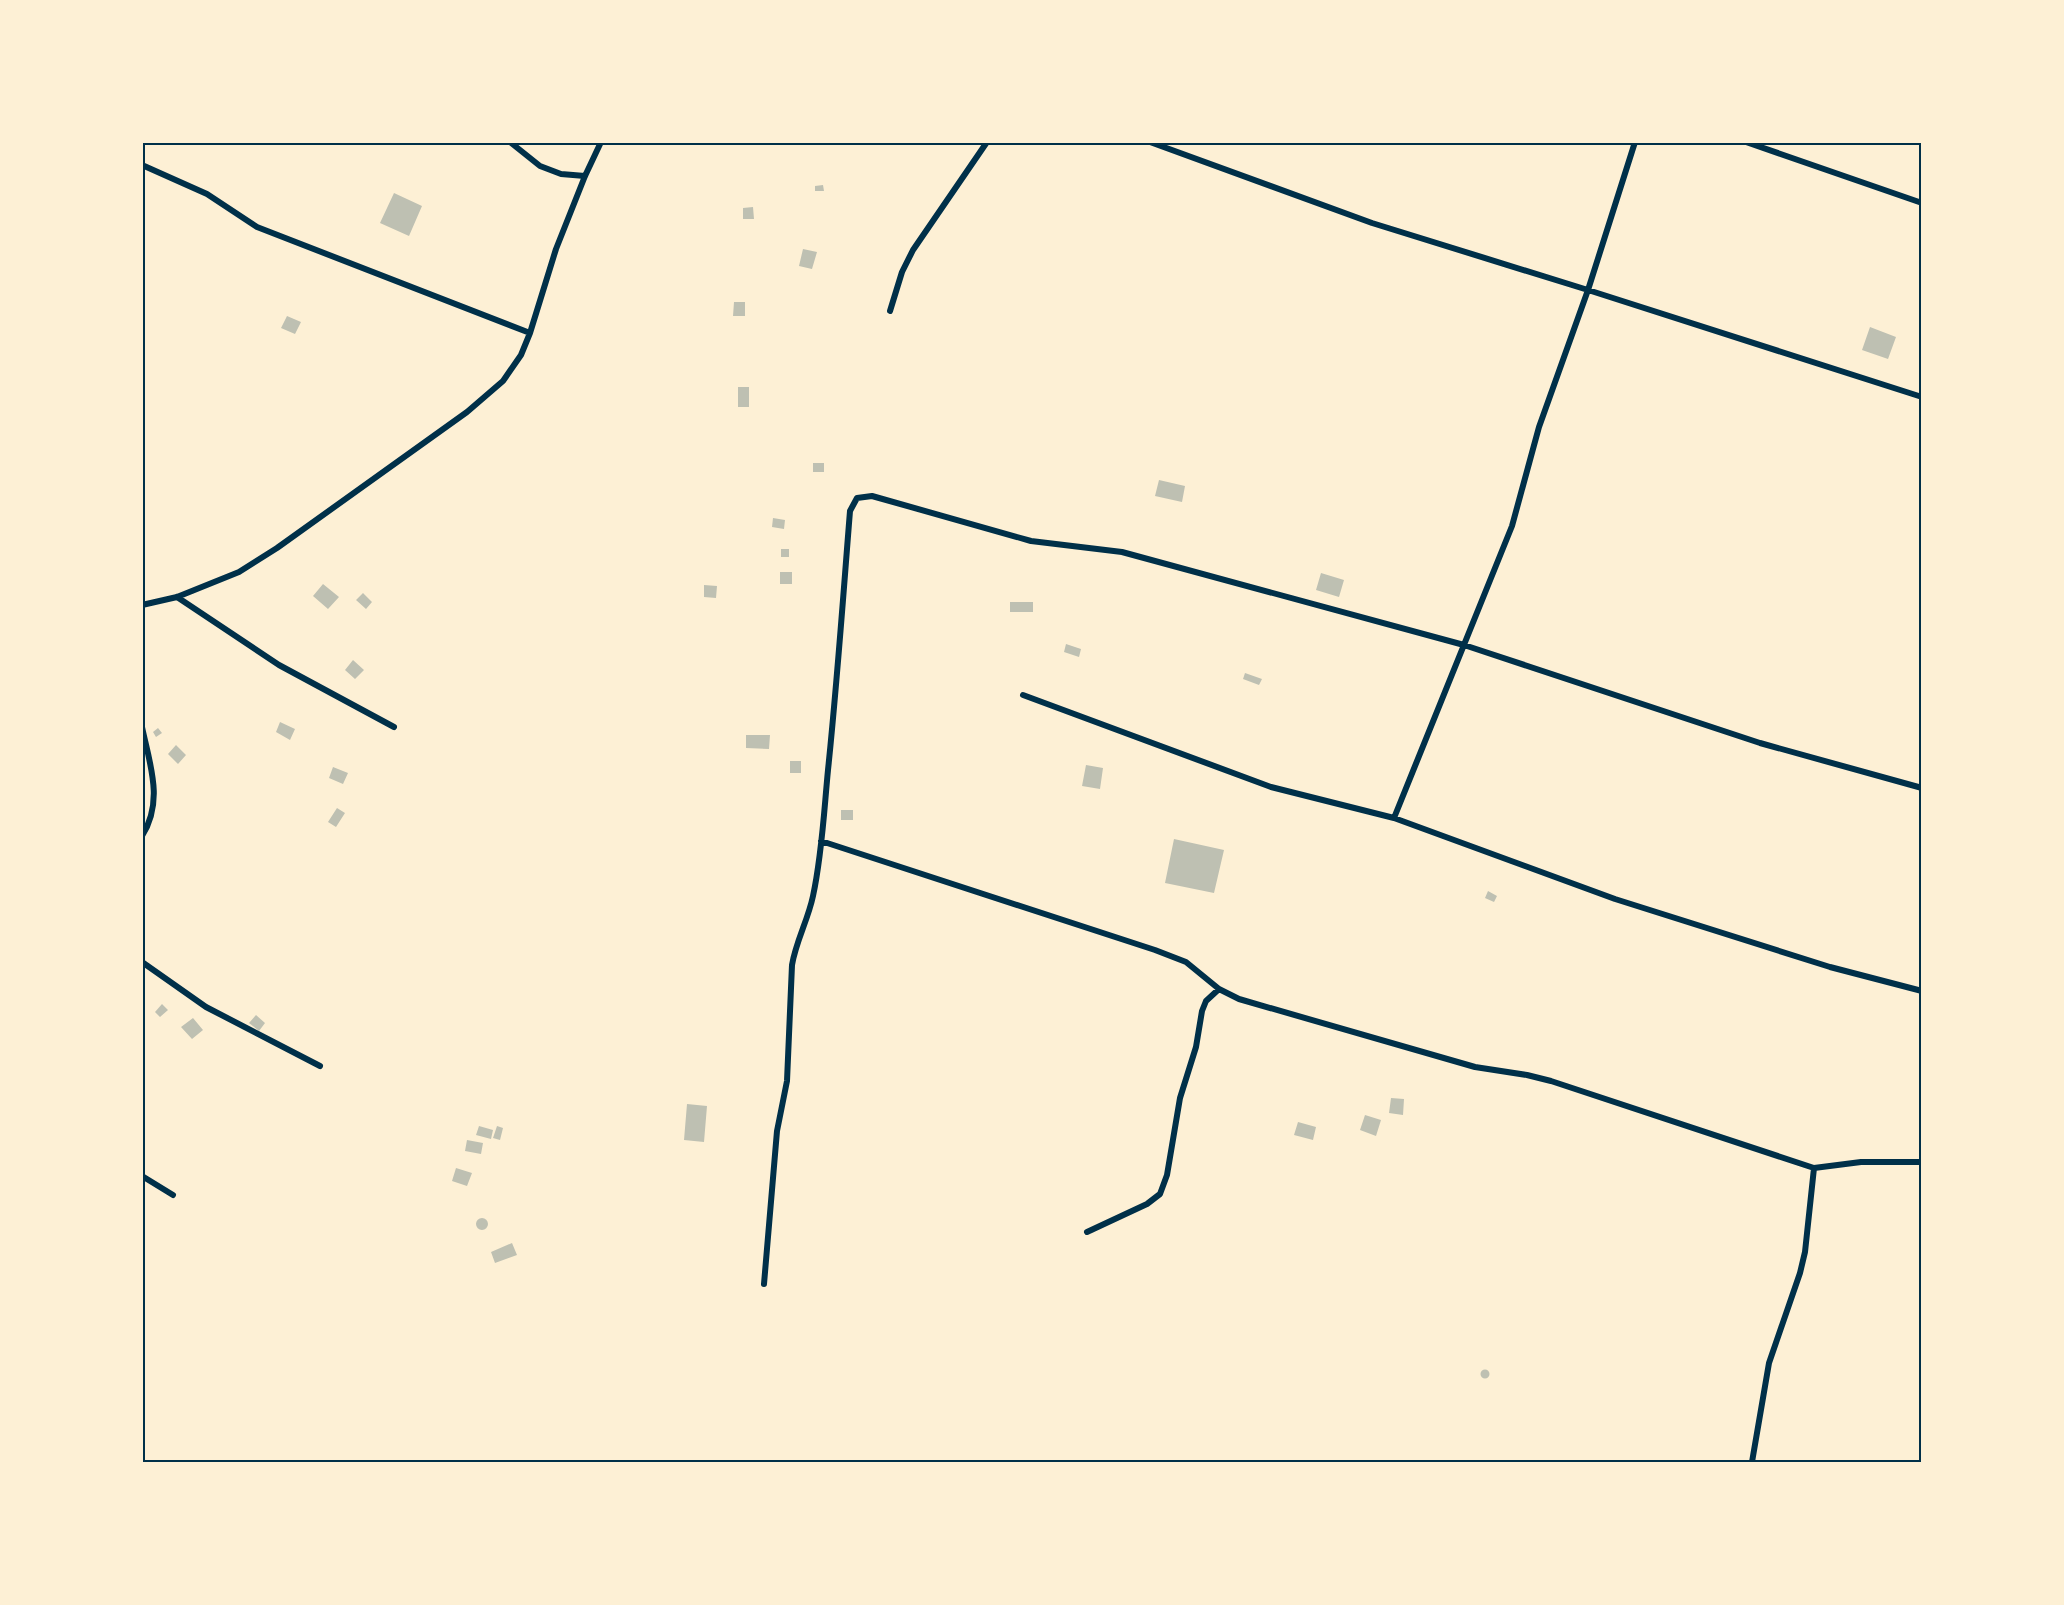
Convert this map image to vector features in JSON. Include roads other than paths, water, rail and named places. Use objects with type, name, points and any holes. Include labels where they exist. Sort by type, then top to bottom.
[{"type":"street","points":[[510,142],[540,166],[561,174],[585,176]]},
{"type":"street","points":[[142,605],[177,597],[239,572],[467,412],[503,381],[521,355],[556,249],[601,142]]},
{"type":"street","points":[[890,311],[913,250],[987,142]]},
{"type":"street","points":[[1150,142],[1372,224],[1588,290],[1922,397]]},
{"type":"street","points":[[1394,818],[1512,526],[1539,427],[1588,290],[1635,142]]},
{"type":"street","points":[[1746,142],[1922,203]]},
{"type":"street","points":[[142,165],[207,194],[257,227],[530,333]]},
{"type":"street","points":[[764,1284],[777,1131],[787,1081],[792,965],[795,948],[813,896],[821,841],[850,511],[857,498],[872,496],[1031,541],[1122,552],[1464,645],[1760,743],[1922,788]]},
{"type":"street","points":[[177,597],[279,665],[394,727]]},
{"type":"street","points":[[1023,694],[1271,787],[1394,818],[1615,899],[1830,967],[1922,991]]},
{"type":"street","points":[[142,727],[155,802],[151,822],[142,836]]},
{"type":"street","points":[[821,841],[1155,950],[1186,962],[1219,989],[1250,1003],[1475,1067],[1527,1075],[1551,1082],[1814,1168],[1861,1162],[1922,1162]]},
{"type":"street","points":[[142,962],[206,1007],[320,1066]]},
{"type":"street","points":[[1087,1232],[1147,1204],[1160,1194],[1167,1175],[1180,1098],[1196,1047],[1202,1011],[1206,1001],[1219,989]]},
{"type":"street","points":[[1752,1462],[1768,1363],[1800,1273],[1805,1252],[1814,1168]]},
{"type":"street","points":[[142,1176],[173,1195]]}]
